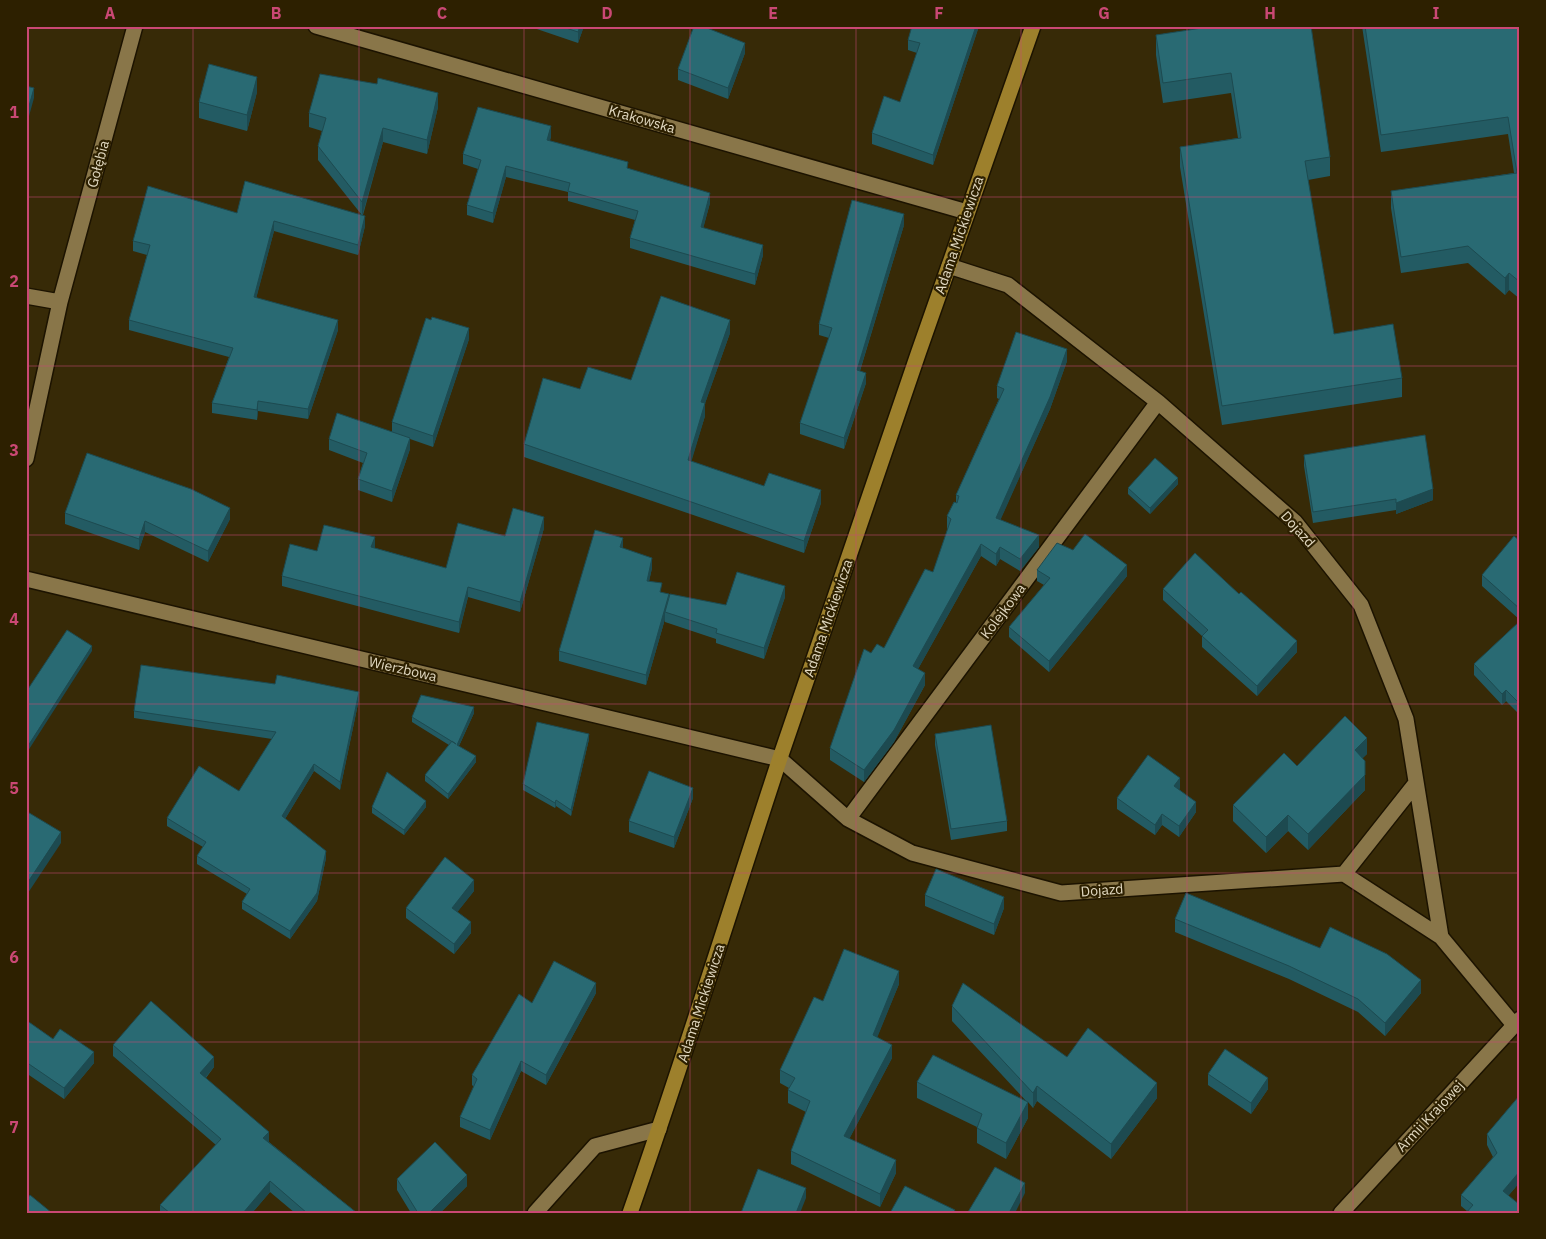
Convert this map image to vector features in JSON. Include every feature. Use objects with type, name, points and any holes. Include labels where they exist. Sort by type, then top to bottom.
[{"type":"main road","name":"Adama Mickiewicza","points":[[630,1213],[660,1129],[780,758],[948,266],[1033,26]]},
{"type":"street","name":"Gołębia","points":[[26,459],[60,302],[135,26]]},
{"type":"street","name":"Krakowska","points":[[316,26],[967,212]]},
{"type":"street","name":"Dojazd","points":[[948,266],[1008,285],[1158,402],[1295,522],[1362,605],[1406,719],[1442,937]]},
{"type":"street","points":[[26,296],[60,302]]},
{"type":"street","name":"Kolejkowa","points":[[848,819],[1158,402]]},
{"type":"street","name":"Wierzbowa","points":[[26,579],[780,758]]},
{"type":"street","name":"Dojazd","points":[[780,758],[848,819],[912,853],[1061,893],[1344,874],[1442,937],[1517,1022]]},
{"type":"street","points":[[1344,874],[1416,784]]},
{"type":"street","name":"Armii Krajowej","points":[[1340,1213],[1517,1022]]},
{"type":"street","points":[[535,1213],[595,1146],[660,1129]]},
{"type":"building","points":[[560,26],[580,26],[578,32]]},
{"type":"building","points":[[694,26],[702,26],[745,43],[728,88],[678,69]]},
{"type":"building","points":[[912,26],[976,26],[933,155],[872,133],[884,96],[900,102],[920,43],[908,40]]},
{"type":"building","points":[[1215,26],[1311,26],[1330,157],[1305,161],[1334,334],[1393,324],[1402,378],[1222,406],[1180,147],[1241,138],[1231,73],[1163,83],[1156,35]]},
{"type":"building","points":[[1365,26],[1520,26],[1520,282],[1509,273],[1505,278],[1468,246],[1401,257],[1391,191],[1517,173],[1508,117],[1381,135]]},
{"type":"building","points":[[209,64],[257,77],[247,115],[199,102]]},
{"type":"building","points":[[320,74],[377,84],[378,78],[438,93],[427,140],[383,128],[362,202],[318,146],[326,118],[309,113]]},
{"type":"building","points":[[26,86],[34,88],[26,117]]},
{"type":"building","points":[[478,107],[551,126],[547,140],[628,162],[627,168],[710,193],[701,227],[763,245],[755,274],[630,238],[638,211],[568,191],[570,183],[506,166],[493,213],[467,205],[481,160],[463,154]]},
{"type":"building","points":[[245,181],[365,216],[358,245],[274,221],[254,297],[338,320],[308,409],[258,401],[257,410],[212,403],[233,348],[129,320],[150,245],[133,241],[148,186],[237,213]]},
{"type":"building","points":[[852,200],[904,214],[857,370],[866,373],[844,438],[800,423],[832,328],[819,324]]},
{"type":"building","points":[[661,296],[730,320],[701,402],[705,403],[688,460],[764,486],[769,473],[821,490],[804,541],[524,444],[543,378],[580,389],[588,367],[631,380]]},
{"type":"building","points":[[432,317],[469,328],[433,436],[392,422],[426,318],[431,320]]},
{"type":"building","points":[[1016,332],[1067,349],[1050,397],[996,518],[1039,535],[1020,559],[1000,547],[996,554],[981,544],[913,666],[925,673],[894,730],[864,770],[830,748],[864,649],[871,653],[877,644],[884,648],[925,569],[933,572],[951,519],[947,516],[954,502],[957,503],[959,496],[956,495],[1004,389],[997,386]]},
{"type":"building","points":[[337,413],[410,438],[392,491],[358,479],[367,453],[329,439]]},
{"type":"building","points":[[1425,435],[1433,489],[1396,503],[1396,499],[1313,512],[1304,455]]},
{"type":"building","points":[[87,453],[191,489],[230,508],[208,551],[145,521],[139,539],[65,513]]},
{"type":"building","points":[[1155,458],[1178,478],[1150,508],[1128,488]]},
{"type":"building","points":[[513,508],[544,517],[520,602],[468,587],[459,622],[282,576],[290,544],[317,551],[324,525],[375,537],[371,547],[446,568],[458,523],[505,536]]},
{"type":"building","points":[[595,530],[623,538],[620,547],[652,558],[647,581],[662,583],[660,592],[669,594],[646,675],[559,651]]},
{"type":"building","points":[[1085,534],[1127,565],[1049,661],[1009,627],[1050,578],[1037,570],[1057,543],[1073,550]]},
{"type":"building","points":[[1514,536],[1520,541],[1520,609],[1482,575]]},
{"type":"building","points":[[1195,553],[1239,594],[1241,592],[1297,641],[1257,686],[1202,636],[1208,630],[1163,589]]},
{"type":"building","points":[[737,572],[785,586],[764,648],[716,633],[717,629],[665,612],[670,594],[726,605]]},
{"type":"building","points":[[1520,621],[1520,704],[1506,690],[1502,694],[1474,664]]},
{"type":"building","points":[[67,630],[92,646],[26,749],[26,692]]},
{"type":"building","points":[[141,665],[275,684],[277,675],[359,692],[340,782],[314,764],[282,816],[326,851],[317,893],[290,931],[242,902],[250,889],[197,856],[206,842],[167,818],[199,766],[239,791],[276,732],[134,711]]},
{"type":"building","points":[[421,695],[474,707],[457,745],[476,756],[448,794],[425,775],[452,741],[412,717]]},
{"type":"building","points":[[1345,716],[1367,738],[1355,750],[1365,761],[1365,775],[1308,834],[1288,815],[1266,837],[1233,805],[1284,753],[1297,766]]},
{"type":"building","points":[[537,722],[589,734],[571,810],[556,800],[555,803],[523,784]]},
{"type":"building","points":[[991,725],[1007,821],[951,829],[935,734]]},
{"type":"building","points":[[1148,755],[1180,778],[1174,786],[1196,802],[1179,826],[1162,814],[1155,825],[1117,798]]},
{"type":"building","points":[[649,771],[693,788],[674,837],[629,821]]},
{"type":"building","points":[[387,772],[426,801],[404,830],[372,807]]},
{"type":"building","points":[[26,811],[61,832],[26,885]]},
{"type":"building","points":[[445,857],[474,880],[452,908],[471,922],[454,944],[406,908]]},
{"type":"building","points":[[936,869],[1004,897],[994,924],[925,895]]},
{"type":"building","points":[[1186,893],[1320,948],[1330,927],[1387,954],[1421,980],[1385,1023],[1358,999],[1289,966],[1175,919]]},
{"type":"building","points":[[844,949],[899,971],[873,1035],[892,1045],[844,1136],[896,1160],[880,1194],[791,1151],[810,1101],[788,1090],[795,1078],[780,1070],[814,997],[823,1001]]},
{"type":"building","points":[[554,961],[596,983],[546,1075],[521,1061],[490,1130],[460,1117],[477,1079],[472,1075],[519,994],[532,1003]]},
{"type":"building","points":[[963,983],[1067,1057],[1088,1028],[1157,1083],[1111,1144],[1037,1086],[1033,1093],[952,1006]]},
{"type":"building","points":[[151,1001],[214,1057],[200,1073],[269,1132],[263,1138],[357,1213],[307,1213],[270,1181],[243,1213],[170,1213],[160,1205],[221,1139],[113,1045]]},
{"type":"building","points":[[26,1020],[53,1039],[60,1029],[94,1052],[64,1088],[26,1062]]},
{"type":"building","points":[[1225,1049],[1268,1078],[1251,1103],[1208,1074]]},
{"type":"building","points":[[933,1055],[1028,1102],[1006,1143],[977,1128],[982,1114],[917,1082]]},
{"type":"building","points":[[1520,1095],[1520,1171],[1503,1191],[1520,1205],[1520,1213],[1466,1213],[1473,1205],[1461,1195],[1497,1153],[1487,1134]]},
{"type":"building","points":[[435,1142],[467,1175],[429,1213],[418,1213],[397,1179]]},
{"type":"building","points":[[995,1167],[1025,1183],[1009,1213],[968,1212]]},
{"type":"building","points":[[758,1169],[806,1188],[796,1213],[741,1213]]},
{"type":"building","points":[[905,1186],[955,1210],[953,1213],[890,1213]]},
{"type":"building","points":[[30,1195],[52,1213],[26,1213],[26,1200]]}]
